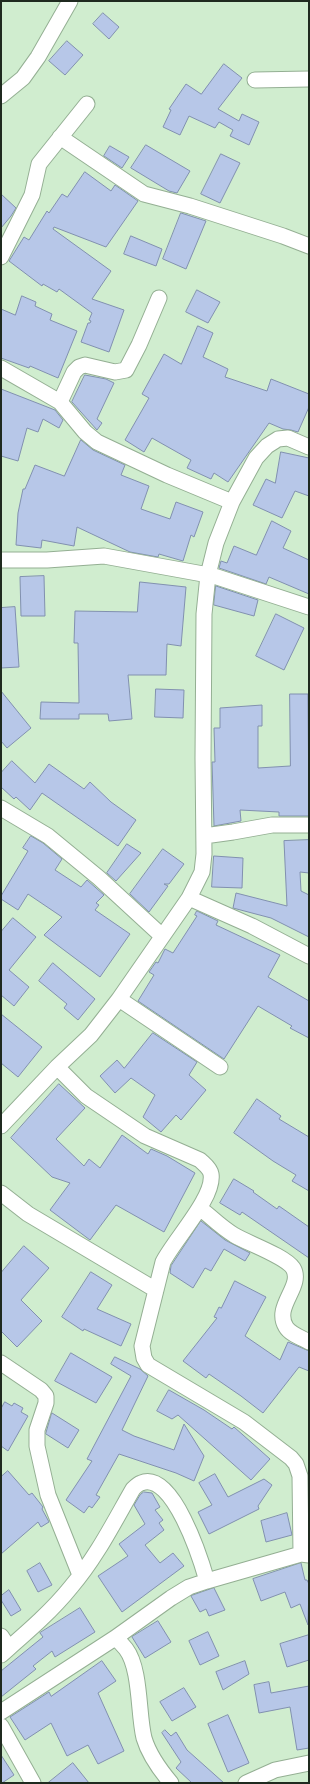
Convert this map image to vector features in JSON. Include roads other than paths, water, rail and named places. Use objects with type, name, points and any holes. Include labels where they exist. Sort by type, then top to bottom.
[{"type":"street","points":[[1,96],[23,78],[38,57],[70,1]]},
{"type":"street","points":[[255,80],[309,79]]},
{"type":"street","points":[[1,257],[32,196],[39,164],[87,104]]},
{"type":"street","points":[[60,137],[144,194],[190,206],[309,246]]},
{"type":"street","points":[[60,402],[74,372],[79,366],[84,365],[115,372],[126,370],[139,345],[159,298]]},
{"type":"street","points":[[1,368],[60,402],[85,432],[97,442],[167,475],[232,502]]},
{"type":"street","points":[[2,1123],[92,1035],[119,999],[189,898],[202,872],[204,836],[204,614],[208,575],[216,543],[232,502],[256,458],[267,446],[278,439],[288,438],[309,446]]},
{"type":"street","points":[[1,560],[47,560],[104,556],[208,575],[309,607]]},
{"type":"street","points":[[1,808],[48,836],[99,878],[162,936]]},
{"type":"street","points":[[204,836],[272,825],[309,825]]},
{"type":"street","points":[[189,898],[252,926],[309,956]]},
{"type":"street","points":[[119,999],[220,1067]]},
{"type":"street","points":[[1,1712],[115,1638],[171,1598],[189,1588],[207,1581],[305,1555],[300,1476],[296,1464],[292,1458],[244,1422],[148,1365],[144,1358],[142,1346],[163,1262],[169,1249],[200,1208],[210,1183],[211,1174],[207,1166],[200,1160],[145,1136],[86,1096],[57,1068]]},
{"type":"street","points":[[1,1193],[28,1214],[156,1290]]},
{"type":"street","points":[[200,1208],[233,1235],[282,1259],[293,1268],[296,1280],[284,1305],[283,1317],[286,1327],[295,1335],[309,1342]]},
{"type":"street","points":[[1,1363],[41,1390],[46,1396],[46,1403],[38,1430],[37,1446],[48,1495],[80,1575]]},
{"type":"street","points":[[4,1646],[71,1588],[92,1558],[133,1489],[141,1483],[149,1482],[158,1485],[176,1504],[190,1530],[207,1581]]},
{"type":"street","points":[[115,1638],[127,1650],[133,1665],[144,1739],[158,1766],[171,1783]]},
{"type":"street","points":[[1,1726],[33,1783]]},
{"type":"street","points":[[246,1783],[275,1770],[309,1763]]}]
